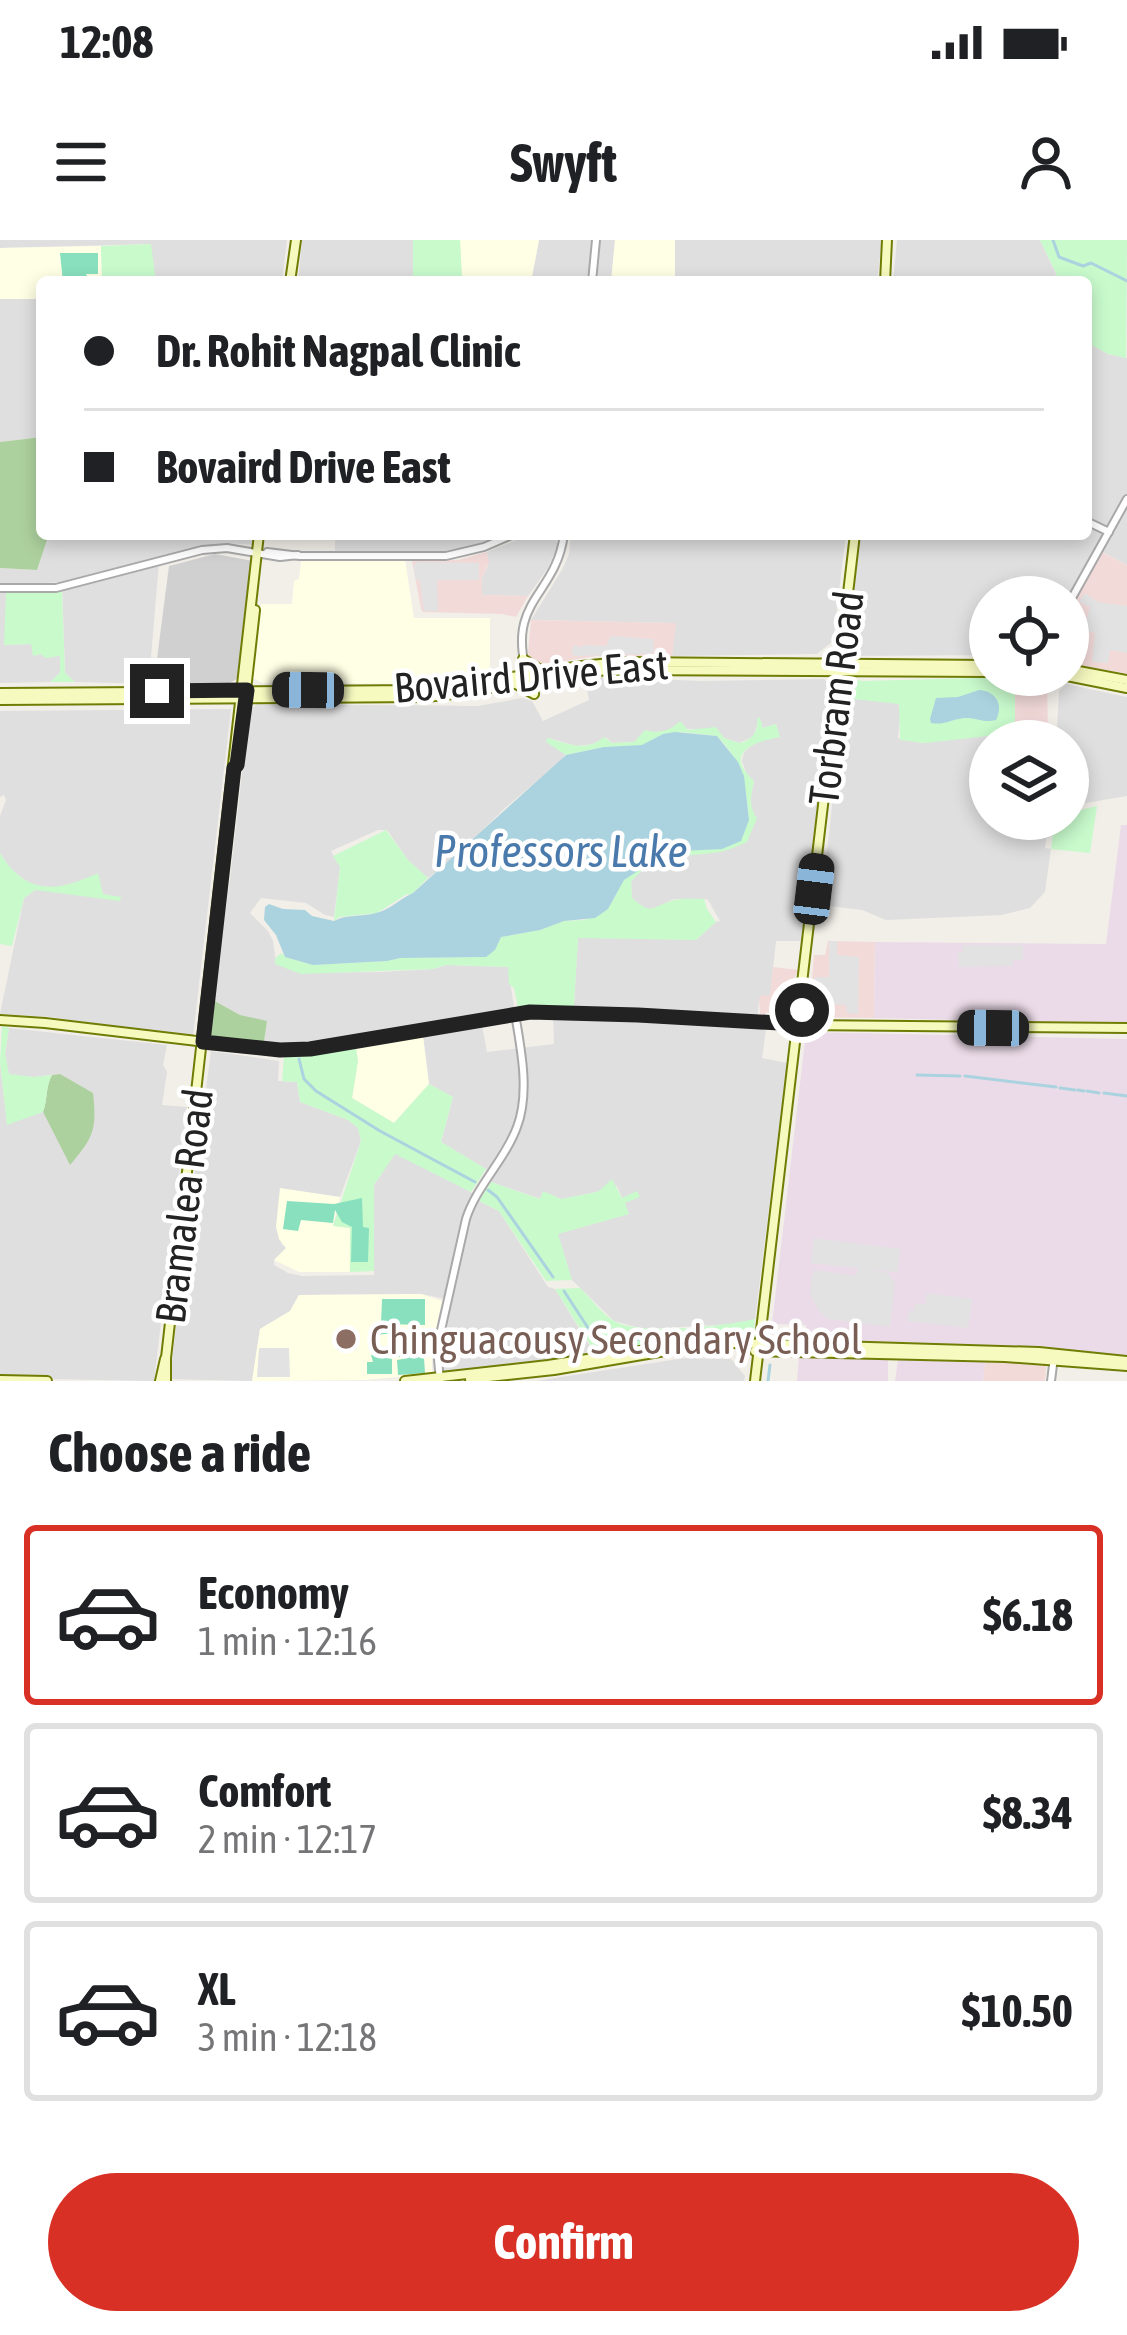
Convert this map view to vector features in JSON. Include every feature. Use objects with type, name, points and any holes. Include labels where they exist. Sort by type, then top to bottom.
[{"type":"main road","points":[[291,276],[296,240]]},
{"type":"main road","points":[[886,276],[890,240]]},
{"type":"main road","name":"Bramalea Road","points":[[243,694],[262,540]]},
{"type":"main road","name":"Torbram Road","points":[[755,1381],[855,540]]},
{"type":"main road","name":"Bramalea Road","points":[[163,1381],[261,552]]},
{"type":"main road","points":[[843,647],[860,669],[837,692],[822,668],[843,647]]},
{"type":"main road","points":[[523,659],[543,671]]},
{"type":"main road","name":"Bovaird Drive East","points":[[262,694],[465,686],[577,665],[627,662],[822,668]]},
{"type":"main road","name":"Bovaird Drive East","points":[[0,697],[425,697],[598,670],[969,668]]},
{"type":"main road","points":[[219,698],[233,704],[241,716],[262,694],[249,674]]},
{"type":"main road","points":[[1089,675],[1127,684]]},
{"type":"main road","points":[[514,684],[534,694]]},
{"type":"main road","name":"Bovaird Drive East","points":[[0,697],[219,698],[243,694]]},
{"type":"main road","points":[[0,1020],[280,1050],[515,1014],[572,1012],[798,1024],[1127,1028]]},
{"type":"main road","points":[[405,1381],[566,1363],[686,1342],[776,1352],[1054,1356]]},
{"type":"main road","points":[[451,1381],[693,1348],[1054,1356],[1127,1364]]},
{"type":"main road","points":[[757,1367],[765,1356],[776,1352]]},
{"type":"main road","points":[[0,1380],[47,1381]]},
{"type":"street","points":[[593,276],[596,240]]},
{"type":"street","points":[[1084,576],[1127,500]]},
{"type":"street","points":[[1092,524],[1109,532]]},
{"type":"street","points":[[0,588],[56,588],[202,550],[227,548],[280,557],[446,556],[500,540]]},
{"type":"street","points":[[527,674],[521,638],[525,616],[557,566],[563,540]]},
{"type":"street","points":[[440,1379],[437,1348],[466,1219],[517,1129],[523,1084],[515,1014]]},
{"type":"street","points":[[1051,1381],[1054,1356]]},
{"type":"shaded area","points":[[0,240],[287,240],[283,276],[155,276],[150,244],[0,248]]},
{"type":"shaded area","points":[[302,240],[413,240],[414,276],[299,276]]},
{"type":"shaded area","points":[[460,240],[539,240],[532,276],[462,276]]},
{"type":"shaded area","points":[[539,240],[615,240],[612,276],[532,276]]},
{"type":"shaded area","points":[[615,240],[675,240],[675,276],[612,276]]},
{"type":"shaded area","points":[[675,240],[882,240],[878,276],[675,276]]},
{"type":"shaded area","points":[[897,240],[1040,240],[1057,276],[894,276]]},
{"type":"shaded area","points":[[101,246],[102,276],[36,276],[36,299],[0,299],[0,248]]},
{"type":"shaded area","points":[[0,299],[36,299],[36,438],[0,442]]},
{"type":"shaded area","points":[[1092,345],[1127,358],[1127,565],[1099,550],[1084,576],[969,576],[969,655],[850,656],[857,540],[1092,540]]},
{"type":"shaded area","points":[[47,540],[253,540],[253,545],[227,543],[159,563],[151,657],[157,659],[158,684],[75,682],[65,673],[62,582],[7,585],[5,645],[32,644],[38,654],[60,656],[60,673],[50,682],[0,683],[0,568],[37,570]]},
{"type":"shaded area","points":[[335,540],[498,540],[463,553],[335,555]]},
{"type":"shaded area","points":[[516,540],[556,540],[548,568],[528,596],[482,595],[487,552]]},
{"type":"shaded area","points":[[570,540],[845,540],[833,641],[817,654],[672,656],[675,623],[531,620],[569,554]]},
{"type":"shaded area","points":[[1098,550],[1127,565],[1127,674],[1089,667],[1089,576],[1084,576]]},
{"type":"shaded area","points":[[487,552],[482,595],[528,596],[516,617],[423,612],[412,561],[458,560]]},
{"type":"shaded area","points":[[215,554],[253,561],[237,679],[228,684],[158,684],[169,566]]},
{"type":"shaded area","points":[[405,560],[414,618],[490,618],[490,675],[424,684],[263,683],[252,678],[261,604],[292,604],[301,561]]},
{"type":"shaded area","points":[[417,562],[479,563],[479,580],[437,580],[438,611],[424,611],[420,581],[415,578]]},
{"type":"shaded area","points":[[1089,596],[1098,602],[1127,606],[1127,653],[1110,650],[1108,663],[1092,662],[1095,633],[1089,632]]},
{"type":"shaded area","points":[[531,620],[676,623],[672,656],[597,656],[539,665],[531,662],[528,652]]},
{"type":"shaded area","points":[[611,636],[653,639],[654,651],[571,653],[574,645],[606,646]]},
{"type":"shaded area","points":[[585,678],[824,679],[831,686],[801,941],[776,941],[770,997],[759,1000],[757,1021],[767,1022],[762,1058],[787,1063],[755,1319],[736,1324],[643,1329],[614,1321],[572,1280],[557,1234],[628,1214],[624,1203],[638,1192],[622,1198],[617,1186],[541,1199],[491,1182],[486,1169],[441,1142],[453,1097],[429,1084],[423,1036],[418,1031],[310,1049],[263,1048],[267,1022],[240,1015],[213,1000],[249,711],[257,704],[478,706],[522,698],[532,701],[543,721],[589,700]],"holes":[[[758,723],[763,728],[776,724],[779,737],[755,742],[744,752],[742,761],[754,781],[753,823],[747,842],[719,852],[681,854],[637,874],[631,882],[632,898],[644,908],[653,910],[674,899],[704,899],[720,921],[696,940],[578,937],[574,1005],[553,1012],[554,1044],[487,1052],[481,1020],[515,1014],[508,967],[446,965],[301,973],[276,963],[268,931],[250,913],[261,898],[306,903],[334,917],[340,867],[331,851],[378,830],[387,830],[428,878],[562,760],[565,754],[547,742],[549,738],[576,746],[607,738],[612,743],[634,742],[675,728],[716,728],[724,738],[739,743],[753,737]]]},
{"type":"shaded area","points":[[1089,689],[1127,697],[1127,796],[1089,802],[1089,720],[1058,720],[1059,696],[1089,696]]},
{"type":"shaded area","points":[[1015,696],[1047,696],[1048,720],[1015,720]]},
{"type":"shaded area","points":[[844,698],[897,703],[901,708],[898,738],[921,743],[969,737],[969,840],[1046,840],[1045,848],[1051,849],[1045,892],[1030,908],[1002,915],[886,920],[862,910],[821,905]]},
{"type":"shaded area","points":[[231,709],[193,1036],[0,1014],[24,898],[35,890],[11,870],[0,853],[0,816],[6,800],[0,797],[0,711]]},
{"type":"shaded area","points":[[1121,825],[1127,825],[1127,1024],[874,1018],[875,942],[1106,944]]},
{"type":"shaded area","points":[[828,941],[875,942],[874,1018],[809,1017],[814,955],[825,955]]},
{"type":"shaded area","points":[[829,941],[837,941],[837,955],[859,957],[858,1014],[847,1013],[846,1005],[823,1004],[823,990],[820,994],[812,991],[815,977],[829,977]]},
{"type":"shaded area","points":[[963,945],[1023,945],[1023,960],[1013,960],[1013,966],[959,967],[958,952],[963,952]]},
{"type":"shaded area","points":[[773,967],[799,970],[792,1007],[782,1015],[760,1015],[759,999],[770,996]]},
{"type":"shaded area","points":[[9,1028],[167,1045],[162,1105],[187,1107],[154,1381],[0,1378],[0,1062],[7,1124],[43,1112],[70,1164],[60,1074],[9,1075],[5,1054]]},
{"type":"shaded area","points":[[806,1032],[1127,1039],[1127,1357],[900,1342],[804,1343],[806,1325],[772,1324]]},
{"type":"shaded area","points":[[423,1036],[429,1084],[394,1123],[352,1098],[356,1048]]},
{"type":"shaded area","points":[[211,1051],[279,1061],[278,1081],[297,1082],[300,1102],[358,1128],[361,1141],[340,1197],[280,1189],[281,1243],[286,1248],[274,1265],[302,1276],[374,1275],[374,1185],[395,1153],[499,1211],[594,1353],[439,1374],[437,1348],[446,1299],[421,1294],[299,1295],[290,1311],[260,1329],[252,1381],[170,1379]]},
{"type":"shaded area","points":[[280,1188],[340,1197],[333,1225],[351,1227],[350,1272],[299,1272],[274,1260],[286,1248],[276,1227]]},
{"type":"shaded area","points":[[814,1238],[900,1249],[898,1272],[869,1270],[888,1273],[895,1283],[890,1327],[827,1319],[820,1312],[810,1294],[815,1270],[856,1276],[858,1268],[811,1263]]},
{"type":"shaded area","points":[[927,1293],[972,1299],[968,1328],[907,1321],[915,1304],[925,1304]]},
{"type":"shaded area","name":"Chinguacousy Secondary School","points":[[421,1294],[442,1301],[432,1345],[432,1374],[252,1381],[260,1329],[290,1311],[299,1295]]},
{"type":"shaded area","points":[[259,1348],[289,1348],[290,1377],[257,1377]]},
{"type":"shaded area","points":[[799,1357],[888,1359],[888,1381],[797,1381]]},
{"type":"shaded area","points":[[685,1358],[731,1359],[744,1381],[535,1381]]},
{"type":"shaded area","points":[[898,1360],[985,1362],[983,1381],[895,1381]]},
{"type":"shaded area","points":[[985,1362],[1043,1364],[1045,1381],[983,1381]]},
{"type":"green space","points":[[413,240],[460,240],[462,276],[413,276]]},
{"type":"green space","points":[[1040,240],[1127,240],[1126,358],[1092,345],[1092,276],[1057,275]]},
{"type":"green space","points":[[151,244],[155,276],[102,276],[101,246]]},
{"type":"green space","points":[[60,253],[98,253],[98,274],[62,276]]},
{"type":"green space","points":[[36,438],[36,540],[47,540],[37,570],[0,568],[0,442]]},
{"type":"green space","points":[[62,592],[65,673],[75,682],[50,682],[60,673],[60,656],[33,656],[31,644],[4,645],[6,593]]},
{"type":"green space","points":[[969,678],[969,696],[1015,696],[1015,720],[969,720],[969,738],[925,743],[900,740],[899,704],[844,698],[848,683]]},
{"type":"green space","points":[[757,718],[763,728],[776,724],[780,737],[752,745],[742,756],[741,763],[754,781],[751,804],[757,818],[747,842],[720,852],[660,861],[631,882],[632,898],[644,907],[704,899],[716,922],[696,940],[578,938],[574,1006],[518,1008],[508,967],[446,965],[301,974],[275,964],[282,953],[313,965],[485,957],[501,937],[584,920],[608,909],[624,880],[641,868],[749,820],[742,775],[717,736],[663,734],[642,746],[566,755],[546,742],[548,738],[577,745],[604,737],[612,743],[634,742],[645,730],[664,731],[680,721],[688,730],[716,727],[724,738],[739,743],[754,735]]},
{"type":"green space","points":[[1097,806],[1090,853],[1051,849],[1052,840],[1089,840],[1089,808]]},
{"type":"green space","points":[[386,830],[428,878],[411,895],[377,913],[334,921],[340,867],[333,856]]},
{"type":"green space","points":[[0,853],[21,877],[43,886],[69,884],[98,873],[103,894],[121,897],[120,901],[35,890],[24,898],[12,946],[0,944]]},
{"type":"green space","points":[[213,1000],[240,1015],[267,1021],[264,1042],[209,1034]]},
{"type":"green space","points":[[2,1026],[9,1028],[5,1054],[9,1074],[52,1075],[43,1112],[7,1125],[0,1062]]},
{"type":"green space","points":[[356,1048],[352,1098],[394,1123],[429,1084],[453,1097],[441,1142],[486,1169],[471,1192],[395,1154],[374,1185],[374,1271],[350,1272],[350,1228],[333,1226],[361,1141],[358,1128],[300,1102],[297,1082],[282,1081],[284,1057]]},
{"type":"green space","points":[[60,1074],[93,1093],[92,1132],[70,1165],[43,1112],[52,1075]]},
{"type":"green space","points":[[612,1179],[622,1198],[637,1191],[640,1197],[625,1203],[629,1214],[558,1234],[572,1280],[546,1281],[499,1211],[479,1201],[491,1182],[540,1199],[543,1191],[561,1199],[599,1191]]},
{"type":"green space","points":[[362,1198],[363,1227],[369,1228],[368,1262],[351,1262],[352,1227],[335,1210],[333,1223],[301,1220],[298,1231],[283,1229],[287,1201],[334,1204]]},
{"type":"green space","points":[[580,1288],[610,1318],[627,1326],[683,1328],[755,1319],[753,1341],[691,1338],[596,1354],[555,1289]]},
{"type":"green space","points":[[382,1299],[425,1299],[425,1325],[381,1324]]},
{"type":"green space","points":[[370,1332],[424,1334],[429,1346],[418,1357],[424,1358],[425,1373],[398,1375],[397,1360],[413,1357],[380,1357],[392,1359],[392,1374],[367,1374],[367,1362],[373,1362],[371,1355],[376,1354],[372,1346],[376,1335]],"holes":[[[382,1334],[423,1336],[427,1344],[419,1354],[382,1355],[374,1347]]]},
{"type":"water","points":[[993,696],[999,709],[996,720],[931,723],[936,698]]},
{"type":"water","name":"Professors Lake","points":[[675,732],[717,736],[738,762],[749,820],[741,841],[653,861],[624,880],[608,909],[595,918],[501,937],[486,957],[313,965],[285,957],[264,920],[269,904],[334,921],[386,909],[413,893],[566,755],[642,745]]},
{"type":"waterway","points":[[1053,240],[1059,257],[1083,266],[1091,263],[1127,281]]},
{"type":"waterway","points":[[299,1059],[304,1079],[316,1091],[475,1182]]},
{"type":"waterway","points":[[917,1075],[960,1076]]},
{"type":"waterway","points":[[965,1076],[1056,1087]]},
{"type":"waterway","points":[[1060,1088],[1075,1090]]},
{"type":"waterway","points":[[1078,1090],[1084,1091]]},
{"type":"waterway","points":[[1087,1091],[1099,1093]]},
{"type":"waterway","points":[[1104,1093],[1127,1096]]},
{"type":"waterway","points":[[488,1190],[553,1277]]},
{"type":"waterway","points":[[564,1291],[601,1342],[695,1333],[749,1339]]},
{"type":"waterway","points":[[768,1381],[770,1365]]},
{"type":"place","name":"Chinguacousy Secondary School","points":[[346,1339]]},
{"type":"route","points":[[157,691],[247,690],[203,1042],[310,1049],[530,1012],[796,1024],[800,1004],[802,1010]]}]
